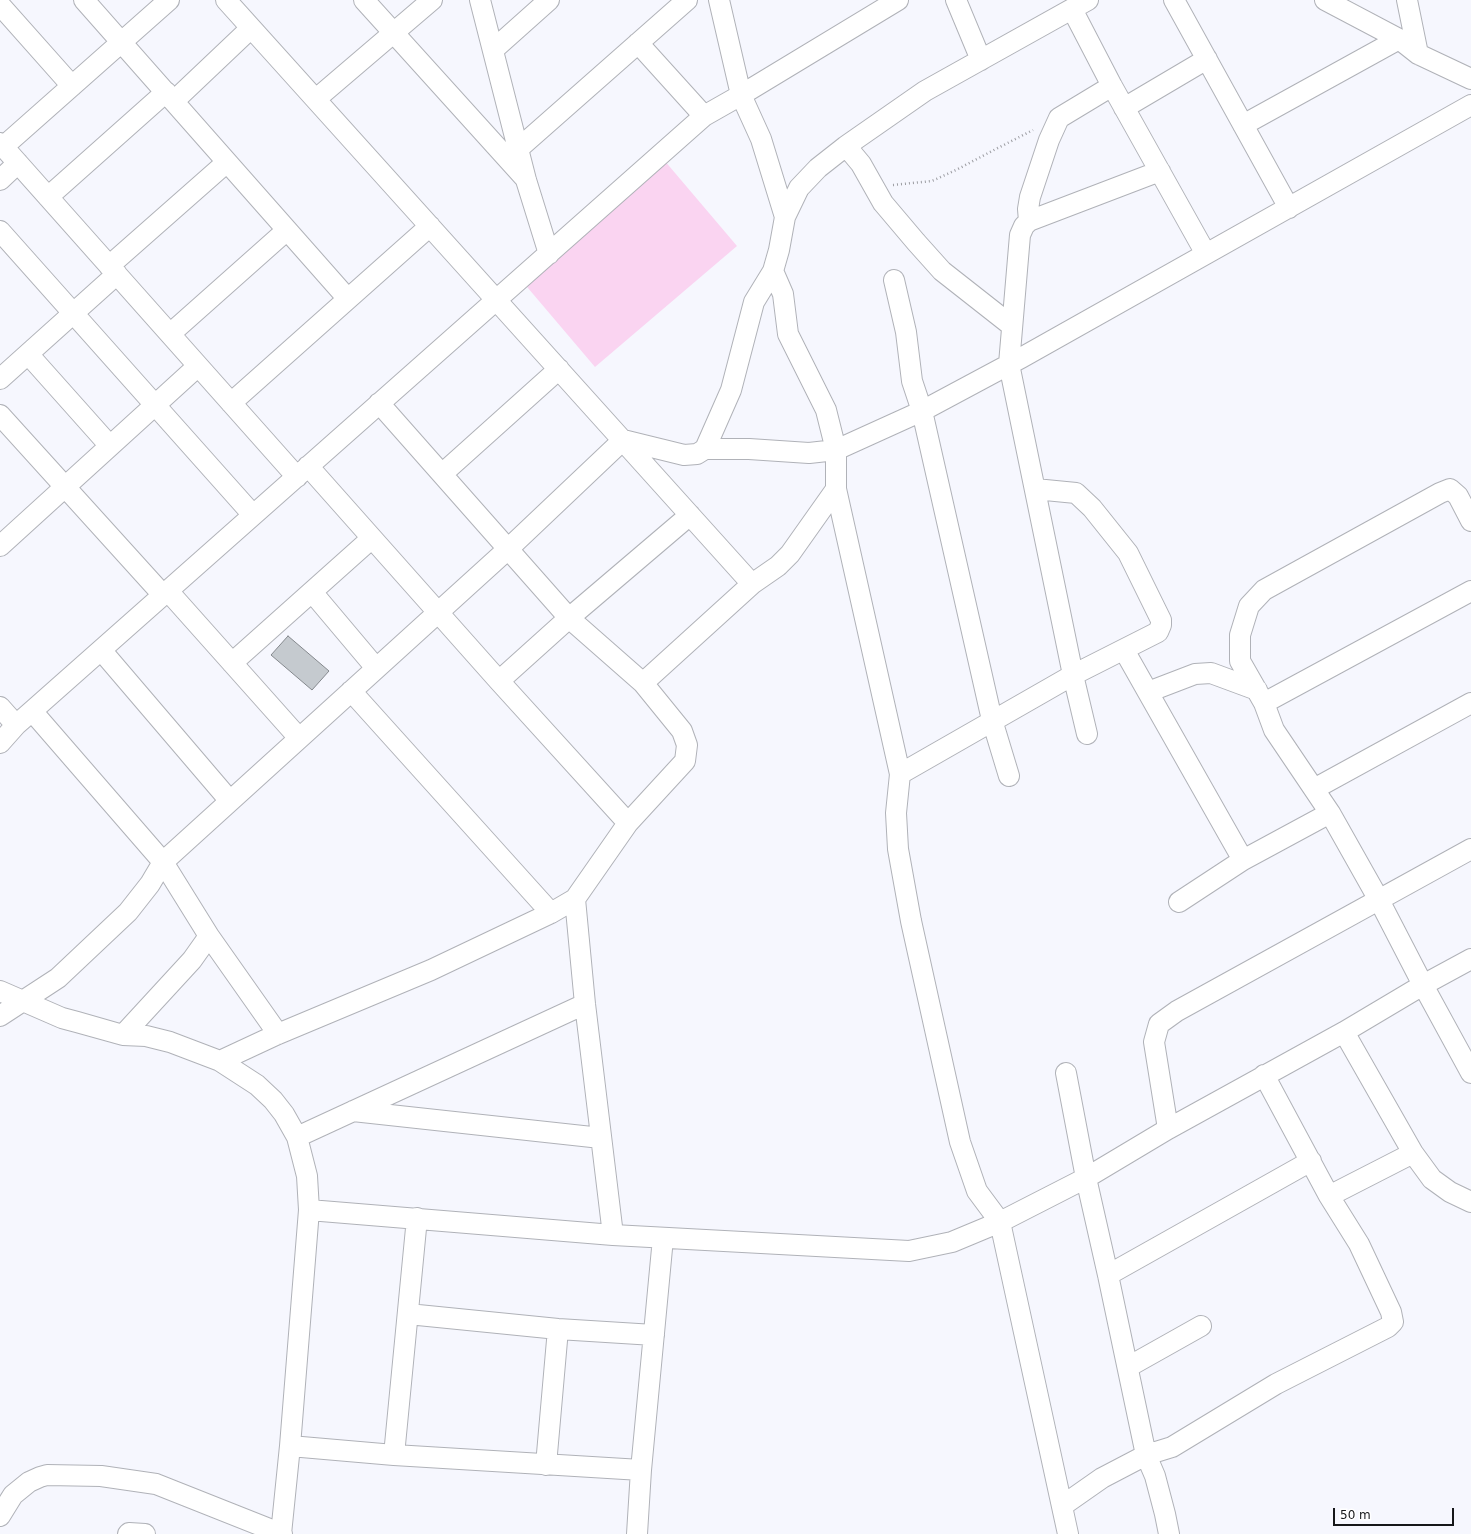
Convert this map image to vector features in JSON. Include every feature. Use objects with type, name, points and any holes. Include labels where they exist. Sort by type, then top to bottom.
[{"type":"street","points":[[84,0],[348,299]]},
{"type":"street","points":[[169,0],[72,86],[2,145],[231,403],[372,538],[628,823]]},
{"type":"street","points":[[226,0],[752,584]]},
{"type":"street","points":[[364,0],[526,180]]},
{"type":"street","points":[[316,100],[432,0]]},
{"type":"street","points":[[480,0],[526,180],[549,254]]},
{"type":"street","points":[[493,50],[549,0]]},
{"type":"street","points":[[518,149],[687,0]]},
{"type":"street","points":[[719,0],[742,95],[761,139],[785,217]]},
{"type":"street","points":[[0,743],[16,725],[704,116],[742,95],[898,0]]},
{"type":"street","points":[[956,0],[981,60]]},
{"type":"street","points":[[1174,0],[1289,208]]},
{"type":"street","points":[[1325,0],[1398,39],[1418,54],[1471,79]]},
{"type":"street","points":[[1407,0],[1418,54]]},
{"type":"street","points":[[706,449],[731,390],[754,302],[772,271],[779,250],[785,217],[799,188],[818,168],[846,146],[925,91],[1081,3],[1112,86],[1206,254]]},
{"type":"street","points":[[0,6],[72,86]]},
{"type":"street","points":[[48,197],[170,97],[251,28]]},
{"type":"street","points":[[1243,125],[1398,39]]},
{"type":"street","points":[[638,43],[704,116]]},
{"type":"street","points":[[1124,108],[1207,59]]},
{"type":"street","points":[[1029,221],[1028,209],[1030,197],[1049,140],[1059,118],[1112,86]]},
{"type":"street","points":[[623,440],[684,455],[697,454],[706,449],[749,449],[809,453],[836,450],[922,411],[1009,364],[1471,105]]},
{"type":"street","points":[[846,146],[861,164],[883,203],[942,271],[1012,326]]},
{"type":"street","points":[[0,379],[73,313],[113,270],[227,162]]},
{"type":"street","points":[[0,180],[18,163]]},
{"type":"street","points":[[1087,734],[1073,675],[1009,364],[1020,235],[1024,226],[1029,221],[1160,171]]},
{"type":"street","points":[[231,403],[430,226]]},
{"type":"street","points":[[170,334],[287,230]]},
{"type":"street","points":[[0,231],[253,515]]},
{"type":"street","points":[[772,271],[783,294],[788,334],[826,410],[836,450],[836,489],[900,774],[896,813],[898,848],[911,921],[960,1142],[977,1191],[1000,1222],[1068,1534]]},
{"type":"street","points":[[894,280],[906,332],[912,381],[922,411],[992,720],[1009,776]]},
{"type":"street","points":[[28,354],[110,446]]},
{"type":"street","points":[[0,546],[198,366]]},
{"type":"street","points":[[442,474],[559,369]]},
{"type":"street","points":[[220,1061],[278,1034],[431,970],[551,913],[575,899],[628,823],[685,761],[687,745],[682,731],[643,683],[569,618],[379,403]]},
{"type":"street","points":[[0,415],[65,487],[232,663],[299,738]]},
{"type":"street","points":[[0,1016],[58,978],[128,912],[150,884],[163,862],[508,549],[623,440]]},
{"type":"street","points":[[643,683],[752,584],[778,566],[790,554],[836,489]]},
{"type":"street","points":[[900,774],[1073,675],[1158,632],[1161,625],[1161,620],[1128,553],[1092,508],[1076,493],[1035,489]]},
{"type":"street","points":[[1471,522],[1458,496],[1450,489],[1440,493],[1264,590],[1250,606],[1240,635],[1240,661],[1261,696],[1274,730],[1330,813],[1379,900],[1422,985],[1471,1073]]},
{"type":"street","points":[[499,681],[569,618],[690,515]]},
{"type":"street","points":[[232,663],[372,538]]},
{"type":"street","points":[[1261,696],[1471,590]]},
{"type":"street","points":[[312,592],[376,668]]},
{"type":"street","points":[[101,650],[230,801]]},
{"type":"street","points":[[1124,650],[1243,860]]},
{"type":"street","points":[[1148,692],[1195,674],[1211,674],[1261,696]]},
{"type":"street","points":[[351,691],[551,913]]},
{"type":"street","points":[[0,706],[16,725]]},
{"type":"street","points":[[1314,789],[1470,706]]},
{"type":"street","points":[[32,711],[163,862],[209,936],[278,1034]]},
{"type":"street","points":[[1179,902],[1243,860],[1330,813]]},
{"type":"street","points":[[1168,1128],[1154,1042],[1159,1024],[1177,1012],[1471,849]]},
{"type":"street","points":[[575,899],[585,1004],[613,1235]]},
{"type":"street","points":[[123,1034],[192,960],[209,936]]},
{"type":"street","points":[[309,1210],[613,1235],[909,1251],[952,1242],[1000,1222],[1086,1178],[1168,1128],[1344,1032],[1422,985],[1471,959]]},
{"type":"street","points":[[0,991],[62,1018],[123,1034],[146,1036],[170,1042],[220,1061],[257,1085],[273,1100],[284,1114],[297,1137],[308,1176],[309,1210],[290,1446],[281,1534],[156,1484],[101,1476],[52,1475],[40,1477],[29,1482],[13,1495],[0,1516]]},
{"type":"street","points":[[297,1137],[585,1004]]},
{"type":"street","points":[[1344,1032],[1413,1153],[1432,1179],[1450,1192],[1471,1202]]},
{"type":"street","points":[[1066,1073],[1086,1178],[1128,1366],[1146,1455],[1155,1476],[1169,1534]]},
{"type":"street","points":[[1062,1506],[1102,1478],[1146,1455],[1172,1447],[1276,1384],[1388,1327],[1393,1322],[1391,1312],[1358,1244],[1329,1196],[1264,1076]]},
{"type":"street","points":[[353,1111],[601,1138]]},
{"type":"street","points":[[1329,1196],[1413,1153]]},
{"type":"street","points":[[1108,1275],[1311,1161]]},
{"type":"street","points":[[394,1455],[417,1218]]},
{"type":"street","points":[[637,1534],[641,1470],[663,1238]]},
{"type":"street","points":[[408,1314],[558,1330],[654,1335]]},
{"type":"street","points":[[1128,1366],[1201,1326]]},
{"type":"street","points":[[546,1465],[558,1330]]},
{"type":"street","points":[[290,1446],[394,1455],[641,1470]]},
{"type":"street","points":[[128,1534],[146,1534]]},
{"type":"path","points":[[872,184],[899,185],[932,181],[1059,118]]},
{"type":"shaded area","points":[[664,160],[737,246],[595,367],[522,281]]},
{"type":"building","points":[[288,636],[329,671],[312,690],[271,655]]}]
